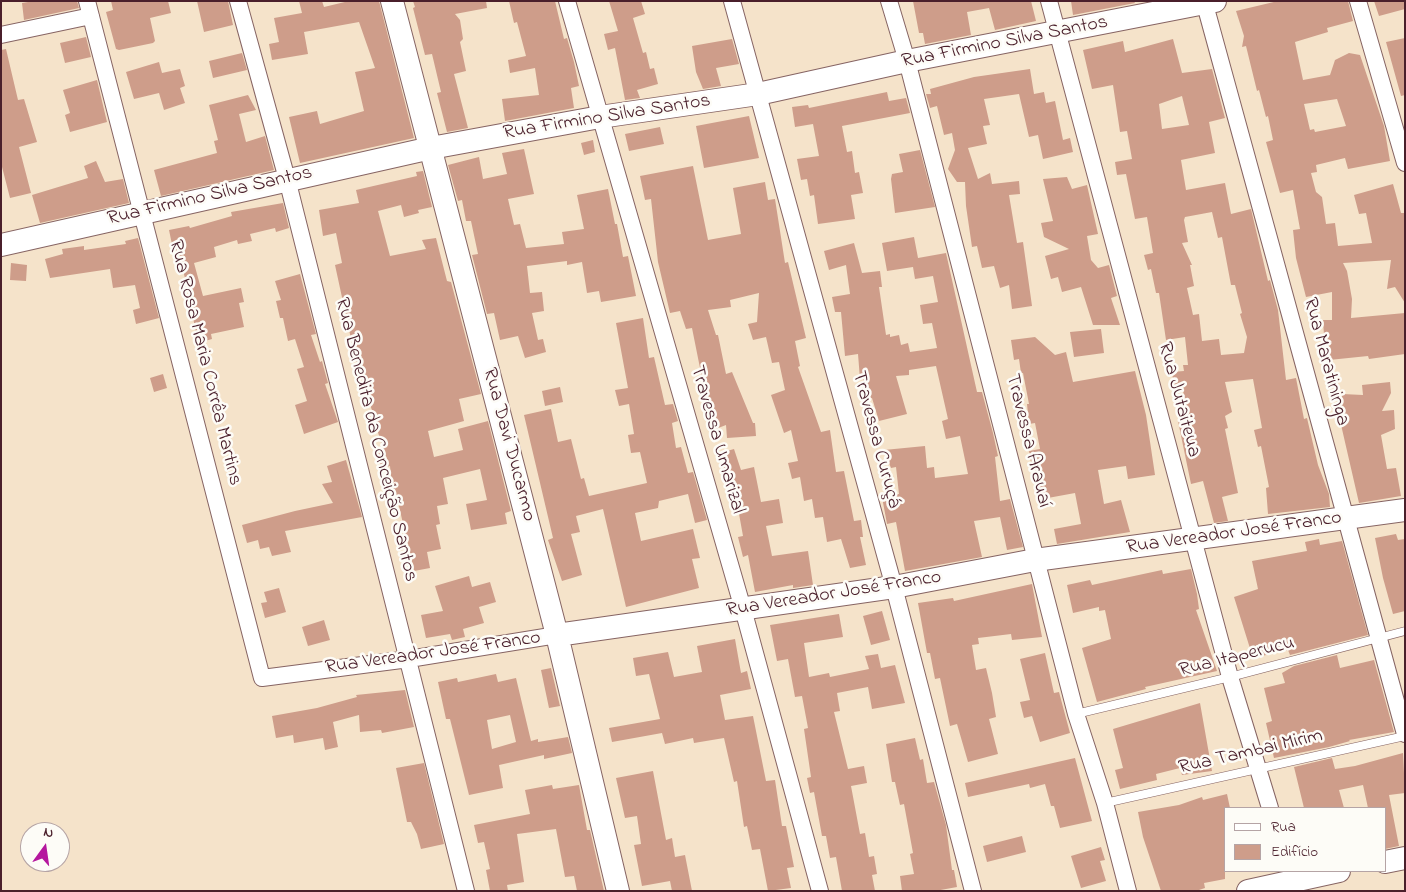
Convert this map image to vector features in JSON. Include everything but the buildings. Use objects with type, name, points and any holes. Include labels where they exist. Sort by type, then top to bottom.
[{"type":"street","name":"Rua Benedita da Conceição Santos","points":[[238,1],[287,179],[466,891]]},
{"type":"street","name":"Rua Davi Ducarmo","points":[[392,1],[557,635],[618,891]]},
{"type":"street","name":"Travessa Umarizal","points":[[567,1],[743,609],[820,891]]},
{"type":"street","name":"Travessa Curuçá","points":[[732,1],[894,587],[973,891]]},
{"type":"street","name":"Travessa Arauaí","points":[[889,1],[907,61],[1076,714],[1104,803],[1128,891]]},
{"type":"street","name":"Rua Jutaiteua","points":[[1049,1],[1230,677],[1270,807]]},
{"type":"street","points":[[1358,1],[1405,163]]},
{"type":"street","name":"Rua Firmino Silva Santos","points":[[1,245],[431,148],[600,117],[758,94],[907,61],[1057,34],[1208,2]]},
{"type":"street","name":"Rua Maratininga","points":[[1208,2],[1405,735]]},
{"type":"street","points":[[1,35],[89,9]]},
{"type":"street","name":"Rua Rosa Maria Corrêa Martins","points":[[89,9],[262,678]]},
{"type":"street","name":"Rua Vereador José Franco","points":[[262,678],[409,659],[557,635],[894,587],[1035,560],[1405,510]]},
{"type":"street","points":[[1386,862],[1405,858]]},
{"type":"street","points":[[1248,891],[1290,880],[1333,872]]},
{"type":"lane","name":"Rua Itaperucu","points":[[1076,714],[1230,677],[1405,631]]},
{"type":"lane","name":"Rua Tambai Mirim","points":[[1104,803],[1405,735]]}]
